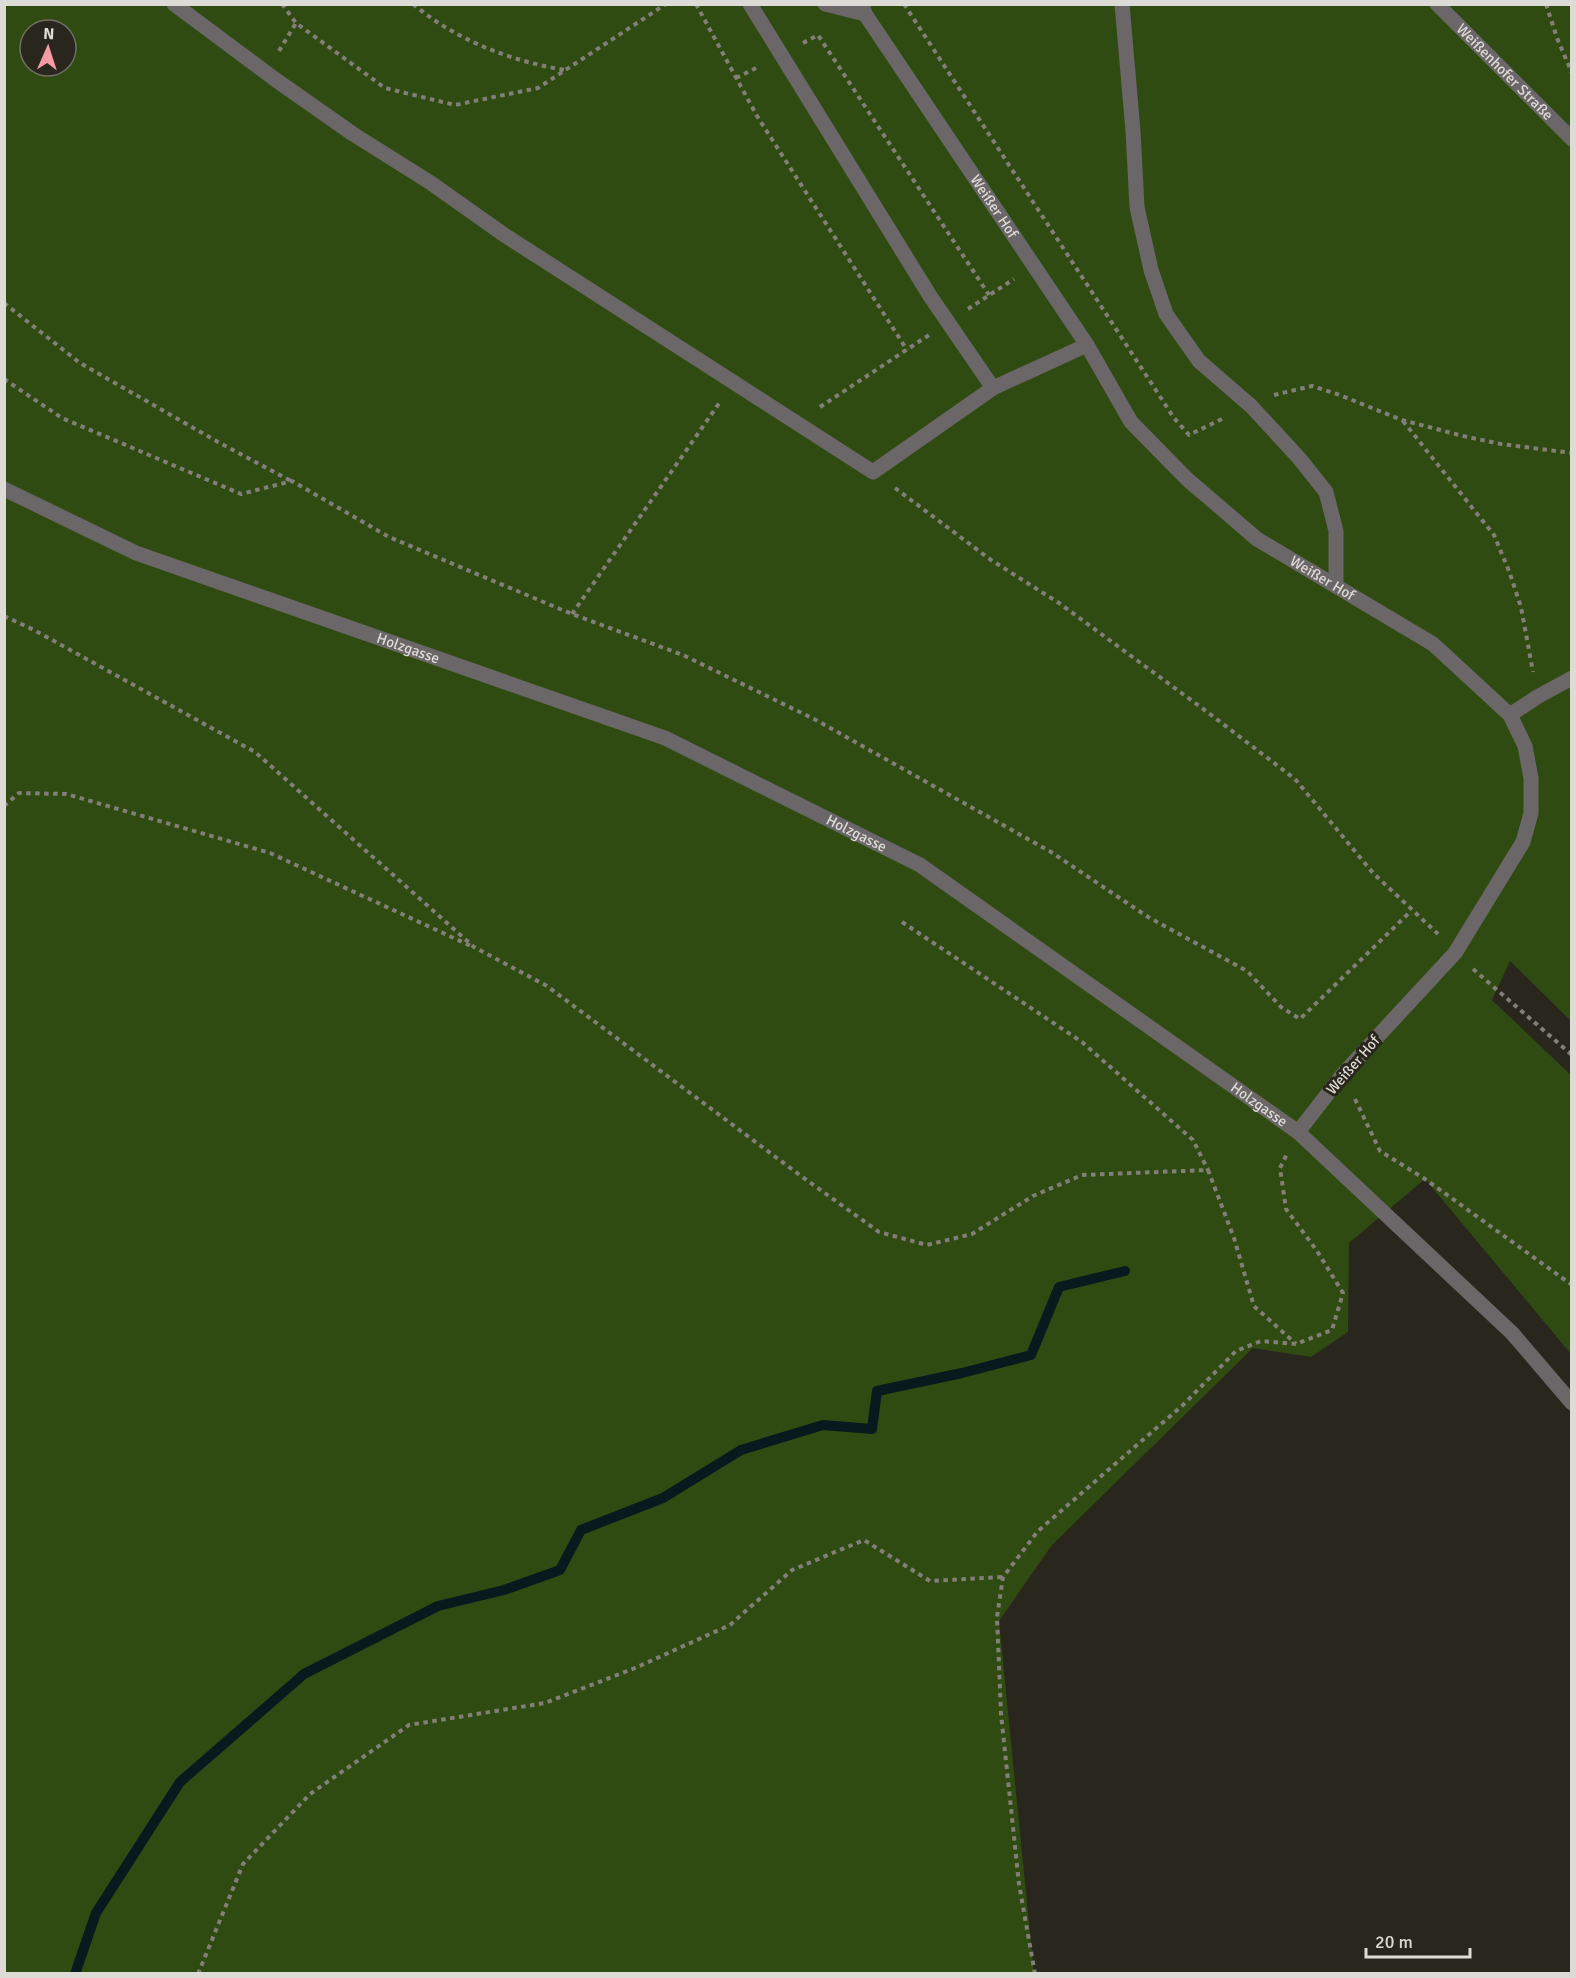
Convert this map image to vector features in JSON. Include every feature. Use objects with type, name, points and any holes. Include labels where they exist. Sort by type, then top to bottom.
[{"type":"street","points":[[174,4],[353,134],[431,183],[506,236],[873,472],[993,388],[1087,345]]},
{"type":"street","points":[[750,4],[930,296],[993,388]]},
{"type":"street","name":"Weißer Hof","points":[[825,4],[864,9],[1087,345],[1131,422],[1187,479],[1257,539],[1432,644],[1510,715],[1525,746],[1531,778],[1531,813],[1523,842],[1455,953],[1343,1074],[1298,1132]]},
{"type":"street","points":[[1122,4],[1137,207],[1150,270],[1166,314],[1199,361],[1251,406],[1299,458],[1326,492],[1336,531],[1336,586]]},
{"type":"street","name":"Weißenhofer Straße","points":[[1437,4],[1572,140]]},
{"type":"street","name":"Holzgasse","points":[[4,489],[136,553],[643,730],[686,748],[920,865],[1298,1132],[1512,1333],[1572,1403]]},
{"type":"street","points":[[1510,715],[1572,678]]},
{"type":"path","points":[[282,4],[296,24],[385,88],[455,105],[538,88],[666,4]]},
{"type":"path","points":[[413,4],[465,40],[537,65],[567,70]]},
{"type":"path","points":[[696,4],[757,116],[907,350]]},
{"type":"path","points":[[904,4],[1174,418],[1189,435],[1277,394],[1311,387],[1337,394],[1402,420],[1501,444],[1572,453]]},
{"type":"path","points":[[1546,4],[1572,73]]},
{"type":"path","points":[[265,72],[296,24]]},
{"type":"path","points":[[736,78],[818,35],[989,295]]},
{"type":"path","points":[[4,303],[80,363],[389,537],[572,614],[683,655],[846,736],[1051,852],[1148,917],[1247,971],[1281,1007],[1300,1019],[1411,911]]},
{"type":"path","points":[[4,379],[62,418],[241,494],[292,481]]},
{"type":"path","points":[[572,614],[734,382]]},
{"type":"path","points":[[1402,420],[1494,535],[1521,607],[1537,697]]},
{"type":"path","points":[[873,472],[991,560],[1059,603],[1295,779],[1373,873],[1411,911],[1434,930]]},
{"type":"path","points":[[4,616],[34,630],[255,752],[474,947]]},
{"type":"path","points":[[4,806],[19,793],[66,794],[270,853],[474,947],[547,986],[879,1232],[927,1245],[972,1234],[1033,1196],[1082,1175],[1208,1170]]},
{"type":"path","points":[[902,922],[1082,1042],[1193,1140],[1208,1170],[1234,1238],[1254,1306],[1296,1344]]},
{"type":"path","points":[[1455,953],[1572,1055]]},
{"type":"path","points":[[1343,1074],[1380,1151],[1425,1179],[1572,1284]]},
{"type":"path","points":[[1035,1974],[1019,1884],[1001,1714],[997,1617],[1003,1577],[1038,1531],[1183,1405],[1236,1351],[1261,1341],[1296,1344],[1332,1330],[1343,1293],[1317,1251],[1286,1209],[1280,1168],[1298,1132]]},
{"type":"path","points":[[198,1974],[243,1864],[310,1794],[409,1725],[545,1703],[635,1668],[730,1625],[792,1570],[864,1540],[930,1581],[1003,1577]]},
{"type":"green space","points":[[5,5],[1571,5],[1571,1021],[1510,961],[1492,1000],[1571,1075],[1571,1354],[1425,1179],[1349,1243],[1348,1332],[1311,1357],[1253,1348],[1052,1545],[999,1621],[1034,1973],[5,1974]]},
{"type":"waterway","points":[[75,1974],[96,1913],[180,1782],[304,1674],[438,1606],[504,1590],[560,1570],[581,1530],[663,1498],[741,1450],[823,1425],[872,1429],[877,1391],[962,1373],[1031,1355],[1059,1287],[1125,1271]]}]
